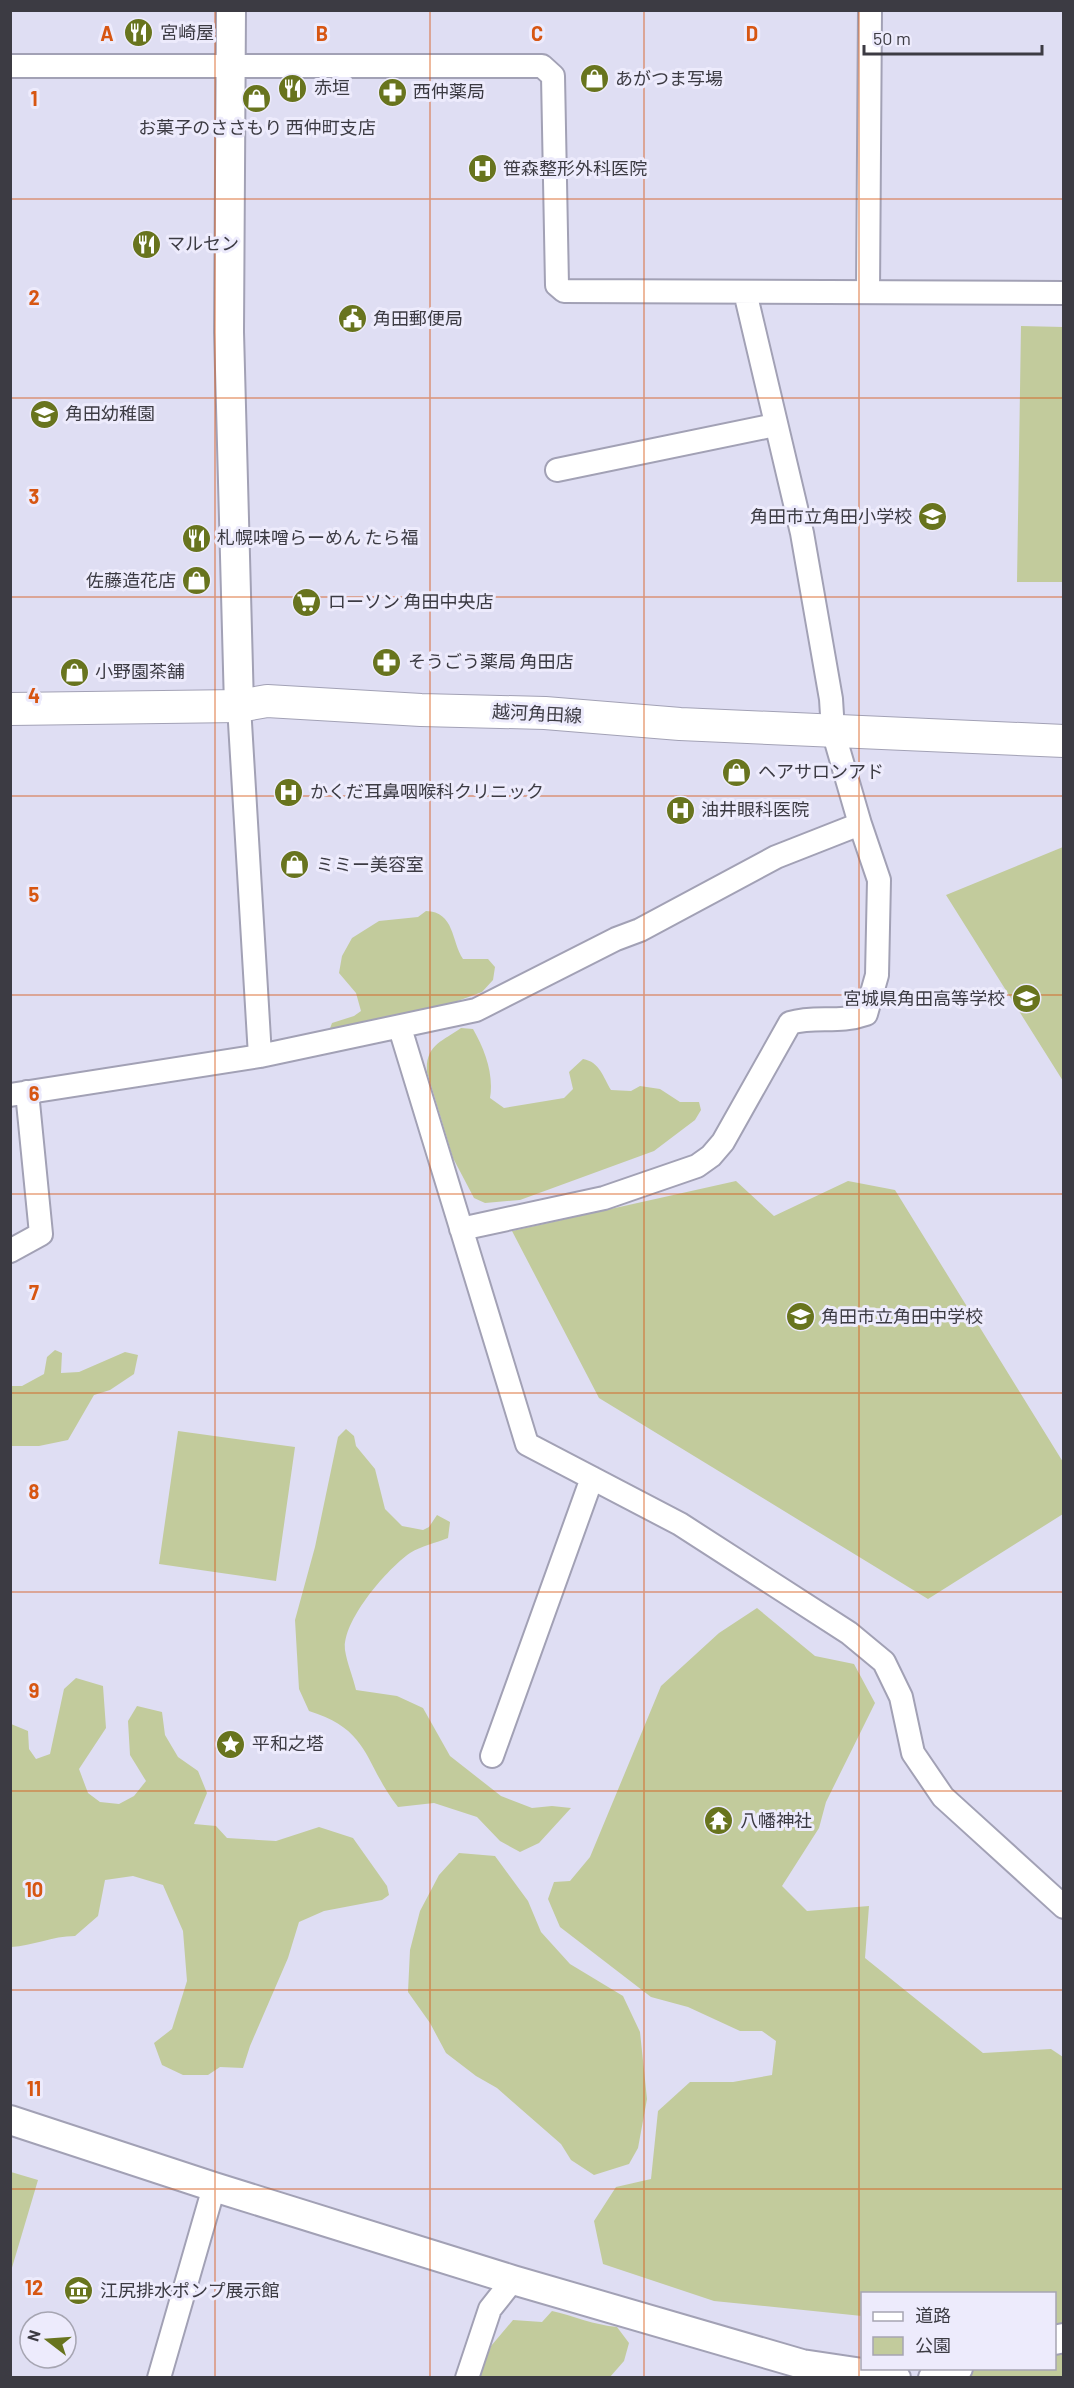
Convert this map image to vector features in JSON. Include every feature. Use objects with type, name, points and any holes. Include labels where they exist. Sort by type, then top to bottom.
[{"type":"main road","name":"越河角田線","points":[[10,709],[239,706],[267,700],[421,710],[545,713],[680,724],[1064,741]]},
{"type":"street","points":[[231,10],[230,332],[239,706],[260,1056]]},
{"type":"street","points":[[868,292],[870,10]]},
{"type":"street","points":[[10,66],[231,68],[542,66],[553,75],[557,285],[564,291],[1064,293]]},
{"type":"street","points":[[461,1229],[604,1198],[697,1166],[711,1156],[723,1142],[790,1023],[807,1018],[828,1021],[849,1020],[866,1014],[877,975],[879,880],[833,731],[831,699],[802,533],[745,292]]},
{"type":"street","points":[[557,470],[775,424]]},
{"type":"street","points":[[10,1251],[37,1239],[41,1234],[19,1094],[260,1056],[476,1010],[616,939],[640,930],[776,857],[860,824]]},
{"type":"street","points":[[400,1028],[527,1444],[680,1524],[849,1633],[884,1662],[901,1697],[912,1752],[943,1797],[1064,1907]]},
{"type":"street","points":[[492,1756],[592,1478]]},
{"type":"street","points":[[10,2120],[214,2187],[513,2280],[802,2364],[896,2378]]},
{"type":"street","points":[[159,2378],[214,2187]]},
{"type":"street","points":[[466,2378],[490,2309],[513,2280]]},
{"type":"street","points":[[933,2378],[953,2370]]},
{"type":"green space","points":[[1021,326],[1063,327],[1063,582],[1017,582]]},
{"type":"green space","points":[[1063,847],[1063,1081],[946,895]]},
{"type":"green space","points":[[426,911],[442,916],[447,922],[463,959],[488,959],[495,967],[493,980],[482,992],[390,1026],[328,1034],[332,1023],[354,1016],[361,1011],[356,993],[339,973],[342,956],[352,938],[379,921],[418,917]]},
{"type":"green space","points":[[461,1028],[473,1029],[490,1071],[490,1098],[504,1108],[564,1098],[573,1089],[569,1072],[583,1059],[597,1067],[611,1090],[631,1091],[640,1086],[660,1089],[680,1102],[699,1102],[701,1110],[695,1120],[654,1151],[520,1200],[485,1203],[474,1198],[453,1158],[427,1072],[427,1063],[432,1050]]},
{"type":"green space","points":[[736,1181],[774,1216],[848,1181],[895,1190],[1063,1462],[1063,1514],[928,1599],[599,1398],[512,1231]]},
{"type":"green space","points":[[55,1350],[62,1353],[61,1373],[79,1372],[125,1352],[138,1355],[134,1374],[110,1390],[94,1395],[68,1440],[39,1446],[11,1446],[11,1386],[22,1386],[44,1374],[47,1357]]},
{"type":"green space","points":[[346,1429],[354,1436],[356,1446],[375,1469],[385,1509],[402,1526],[423,1530],[429,1527],[437,1515],[450,1522],[448,1538],[424,1546],[400,1561],[379,1583],[358,1611],[346,1638],[345,1650],[356,1690],[397,1696],[423,1708],[450,1756],[501,1796],[532,1808],[552,1806],[571,1808],[539,1843],[520,1852],[500,1841],[477,1817],[434,1803],[398,1807],[355,1738],[329,1719],[309,1711],[299,1689],[295,1620],[315,1547],[338,1437]]},
{"type":"green space","points":[[178,1431],[295,1447],[276,1581],[159,1564]]},
{"type":"green space","points":[[757,1608],[815,1656],[854,1664],[875,1703],[826,1802],[819,1828],[782,1886],[807,1911],[869,1906],[865,1958],[983,2053],[1051,2049],[1063,2057],[1063,2377],[937,2377],[930,2370],[1056,2370],[1056,2292],[861,2292],[861,2316],[714,2301],[603,2264],[594,2221],[616,2187],[651,2179],[658,2111],[690,2082],[733,2082],[772,2075],[776,2041],[762,2031],[740,2031],[688,2007],[651,1997],[560,1927],[548,1899],[554,1882],[570,1881],[590,1857],[661,1686],[719,1633]]},
{"type":"green space","points":[[76,1678],[103,1686],[106,1728],[79,1769],[88,1793],[100,1802],[119,1804],[134,1796],[146,1781],[130,1755],[128,1721],[137,1706],[162,1712],[165,1735],[178,1757],[198,1771],[207,1793],[194,1824],[216,1826],[227,1838],[276,1841],[319,1827],[353,1838],[387,1886],[389,1895],[382,1900],[324,1911],[299,1922],[288,1958],[250,2046],[243,2068],[220,2067],[208,2075],[183,2075],[162,2065],[154,2043],[172,2029],[187,1981],[183,1931],[163,1885],[133,1876],[105,1880],[98,1916],[75,1936],[11,1947],[11,1724],[28,1731],[29,1749],[36,1759],[50,1754],[64,1689]]},
{"type":"green space","points":[[459,1853],[495,1856],[528,1901],[541,1932],[570,1964],[623,1996],[640,2032],[647,2099],[638,2148],[629,2164],[594,2175],[571,2160],[561,2144],[497,2088],[476,2076],[446,2053],[430,2023],[408,1992],[410,1950],[420,1911],[439,1875]]},
{"type":"green space","points":[[10,2172],[38,2180],[11,2271]]},
{"type":"green space","points":[[552,2311],[617,2327],[629,2343],[624,2361],[610,2377],[479,2378],[491,2346],[513,2320],[542,2322]]},
{"type":"place","name":"宮崎屋","points":[[139,33]]},
{"type":"place","name":"あがつま写場","points":[[594,79]]},
{"type":"place","name":"赤垣","points":[[293,88]]},
{"type":"place","name":"西仲薬局","points":[[392,92]]},
{"type":"place","name":"お菓子のささもり 西仲町支店","points":[[257,99]]},
{"type":"place","name":"笹森整形外科医院","points":[[482,169]]},
{"type":"place","name":"マルセン","points":[[146,244]]},
{"type":"place","name":"角田郵便局","points":[[352,319]]},
{"type":"place","name":"角田幼稚園","points":[[44,414]]},
{"type":"place","name":"角田市立角田小学校","points":[[933,517]]},
{"type":"place","name":"札幌味噌らーめん たら福","points":[[196,538]]},
{"type":"place","name":"佐藤造花店","points":[[197,581]]},
{"type":"place","name":"ローソン 角田中央店","points":[[307,602]]},
{"type":"place","name":"そうごう薬局 角田店","points":[[387,662]]},
{"type":"place","name":"小野園茶舗","points":[[74,672]]},
{"type":"place","name":"ヘアサロンアド","points":[[737,772]]},
{"type":"place","name":"かくだ耳鼻咽喉科クリニック","points":[[289,792]]},
{"type":"place","name":"油井眼科医院","points":[[680,810]]},
{"type":"place","name":"ミミー美容室","points":[[295,865]]},
{"type":"place","name":"宮城県角田高等学校","points":[[1026,999]]},
{"type":"place","name":"角田市立角田中学校","points":[[800,1317]]},
{"type":"place","name":"平和之塔","points":[[231,1744]]},
{"type":"place","name":"八幡神社","points":[[719,1821]]},
{"type":"place","name":"江尻排水ポンプ展示館","points":[[79,2291]]}]
